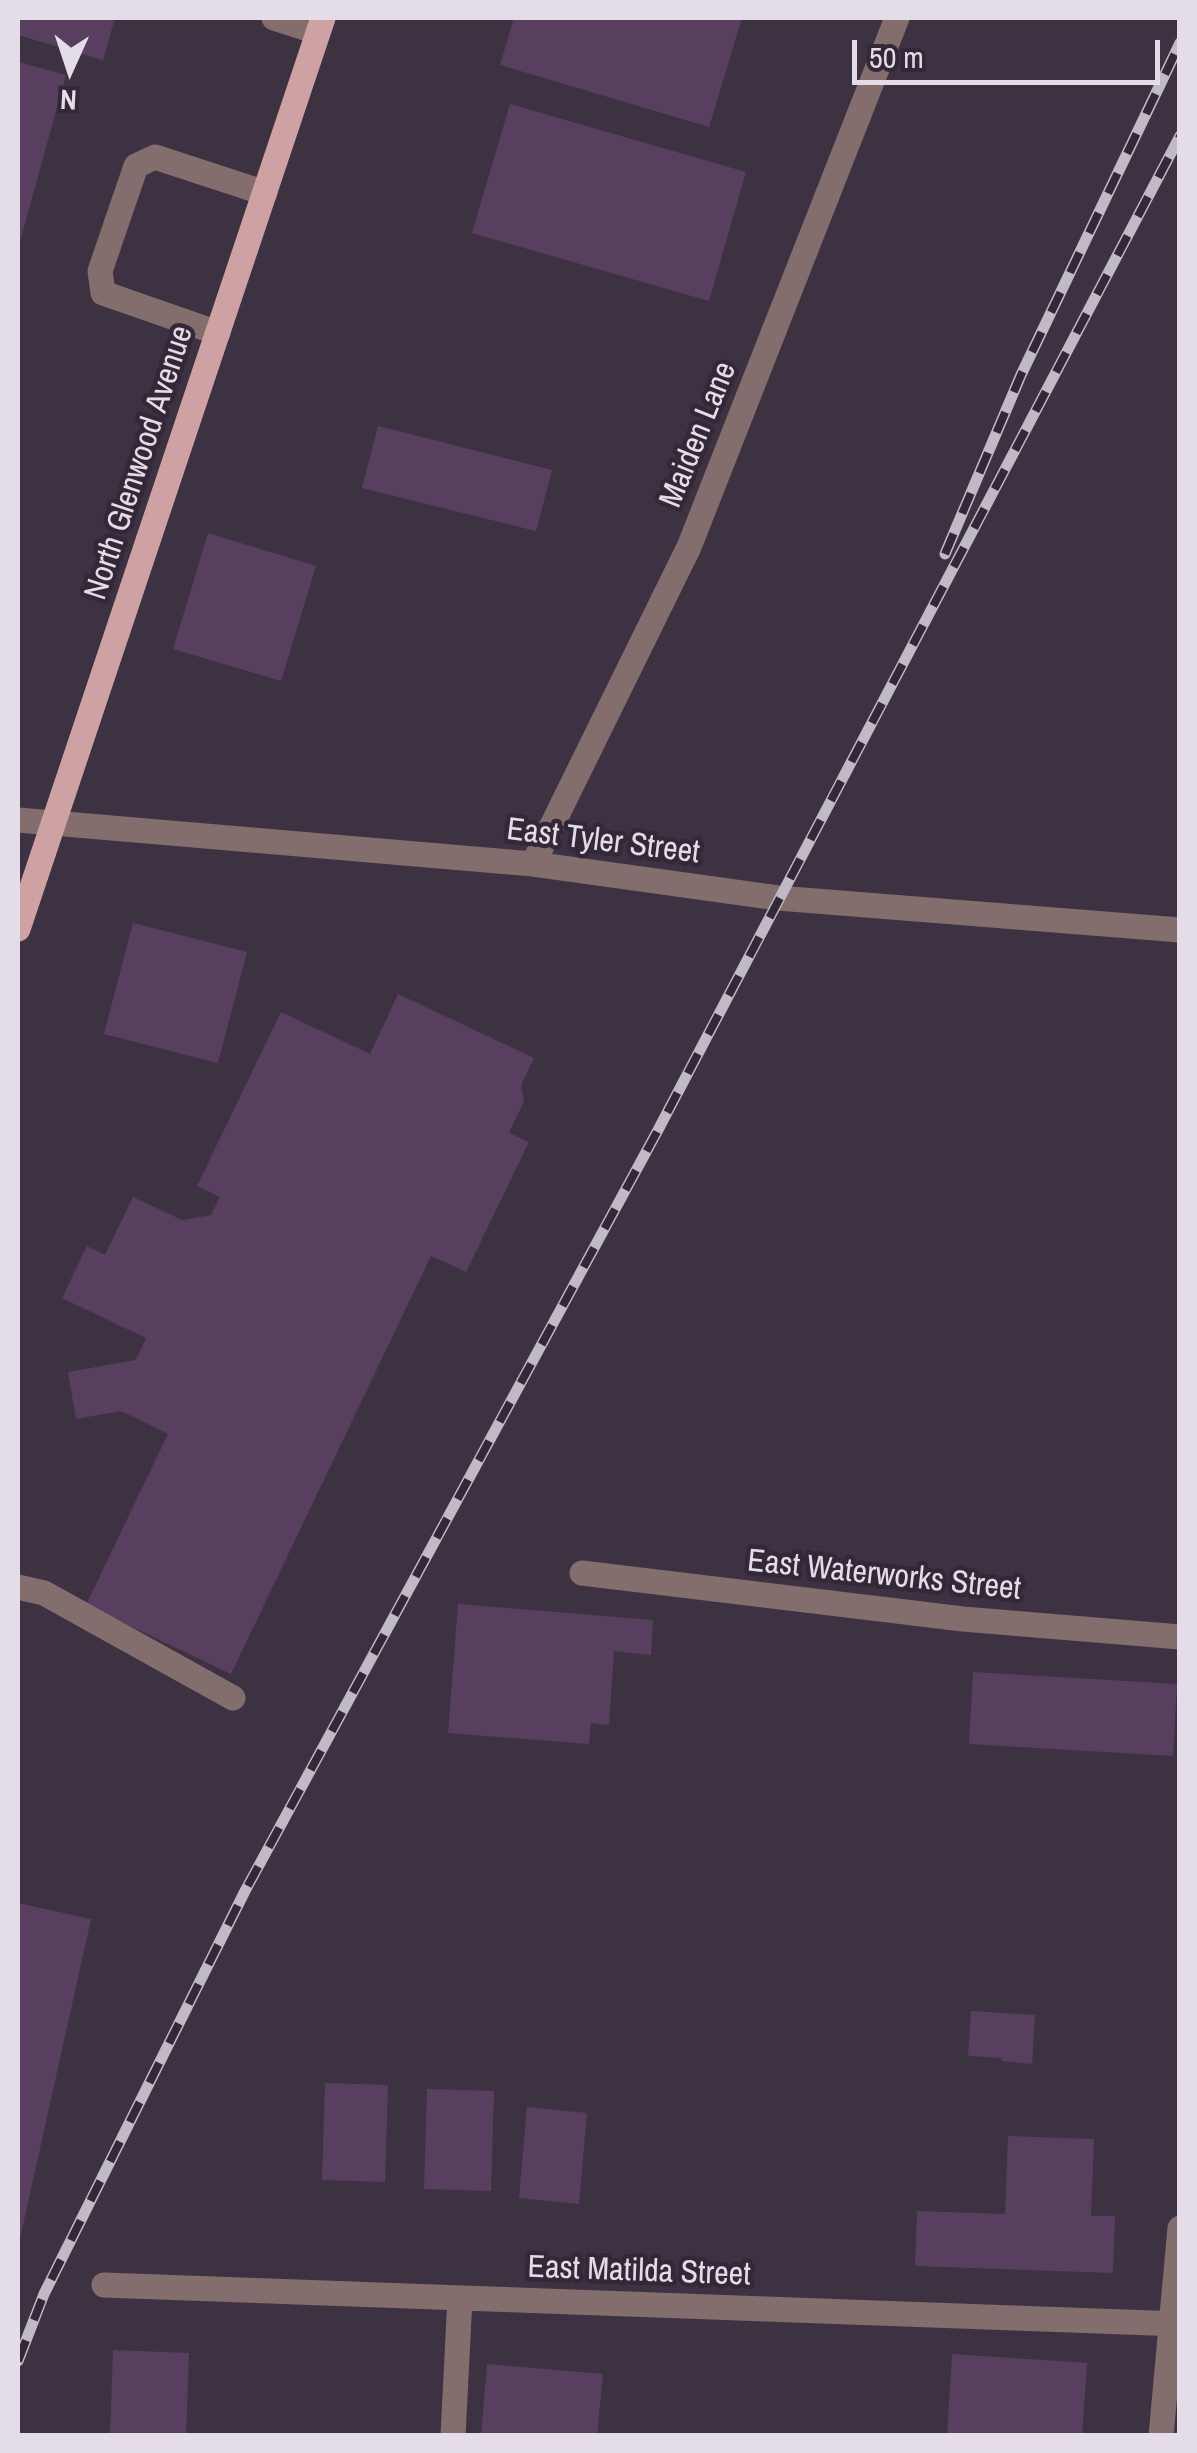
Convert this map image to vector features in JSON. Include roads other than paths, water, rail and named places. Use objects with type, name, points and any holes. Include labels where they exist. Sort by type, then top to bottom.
[{"type":"main road","name":"North Glenwood Avenue","points":[[18,930],[320,25]]},
{"type":"street","points":[[274,18],[320,25]]},
{"type":"street","name":"Maiden Lane","points":[[533,864],[689,547],[897,18]]},
{"type":"street","points":[[218,334],[103,292],[100,270],[136,166],[156,158],[265,192]]},
{"type":"street","name":"East Tyler Street","points":[[18,820],[533,864],[778,898],[1180,930]]},
{"type":"street","name":"East Waterworks Street","points":[[582,1573],[963,1619],[1180,1637]]},
{"type":"street","points":[[18,1586],[44,1593],[233,1698]]},
{"type":"street","points":[[1161,2436],[1175,2324],[1180,2228]]},
{"type":"street","name":"East Matilda Street","points":[[104,2285],[1175,2324]]},
{"type":"street","points":[[454,2436],[460,2298]]},
{"type":"railway","points":[[945,554],[1021,375],[1180,43]]},
{"type":"railway","points":[[18,2361],[44,2294],[245,1891],[658,1130],[1180,136]]}]
